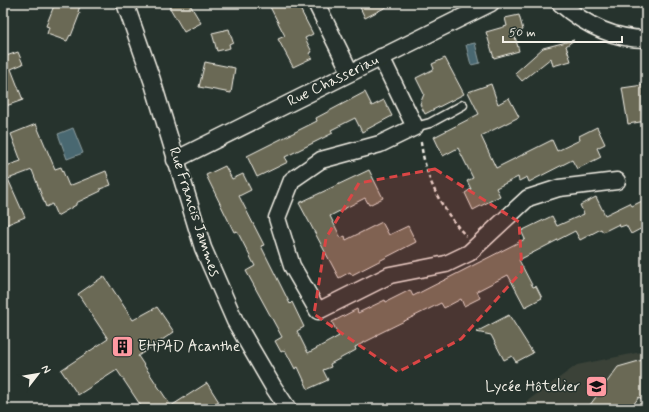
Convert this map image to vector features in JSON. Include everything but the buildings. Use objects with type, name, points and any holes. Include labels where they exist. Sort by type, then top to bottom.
[{"type":"street","name":"Rue Francis Jammes","points":[[125,3],[152,80],[175,160],[203,248],[221,292],[252,352],[288,409]]},
{"type":"street","points":[[316,3],[350,72]]},
{"type":"street","name":"Rue Chasseriau","points":[[175,160],[491,3]]},
{"type":"street","points":[[560,3],[573,14],[610,35],[646,39]]},
{"type":"street","points":[[381,57],[415,127],[380,144],[321,160],[292,180],[277,218],[292,266],[318,311],[390,275],[446,264],[469,253],[528,198],[559,188],[617,181]]},
{"type":"lane","points":[[415,127],[430,123],[463,105]]},
{"type":"path","points":[[415,127],[420,136],[423,163],[435,194],[451,220],[476,247]]},
{"type":"highlighted area","points":[[435,169],[519,222],[522,271],[461,339],[398,372],[314,314],[326,238],[359,183]]},
{"type":"shaded area","name":"Lycée Hôtelier","points":[[646,351],[646,409],[516,409],[577,365]]},
{"type":"water","points":[[475,43],[480,63],[471,65],[466,45]]},
{"type":"water","points":[[73,128],[83,153],[67,159],[58,134]]},
{"type":"place","name":"EHPAD Acanthe","points":[[123,347]]},
{"type":"place","name":"Lycée Hôtelier","points":[[596,387]]}]
